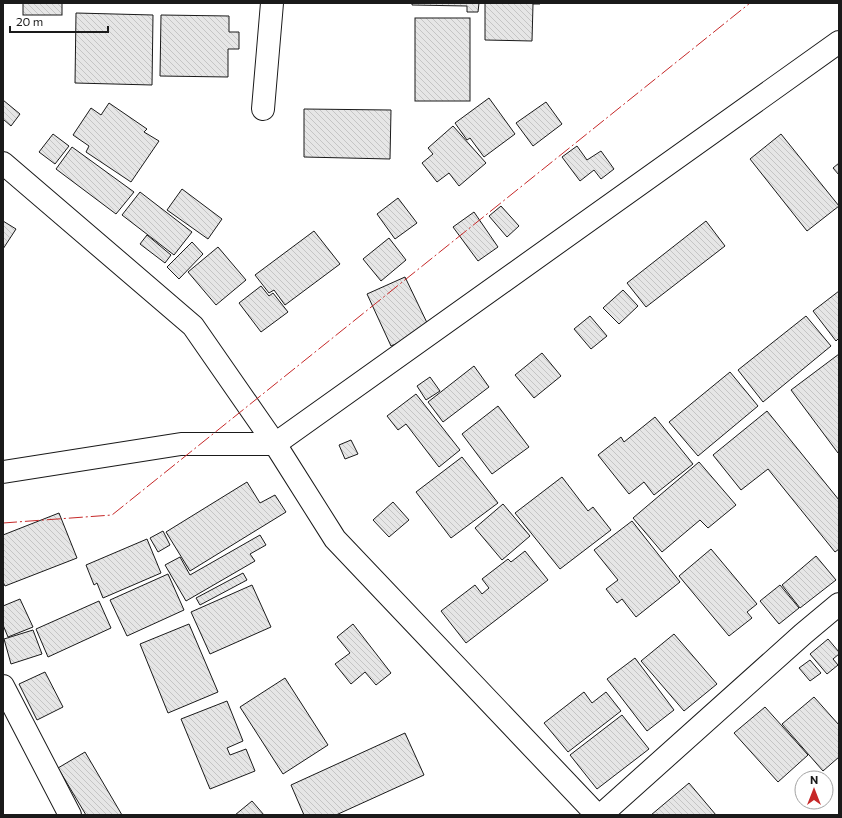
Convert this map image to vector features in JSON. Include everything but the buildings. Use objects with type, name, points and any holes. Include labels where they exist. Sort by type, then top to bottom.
[{"type":"street","points":[[264,109],[272,3]]},
{"type":"street","points":[[3,472],[181,444],[275,444],[839,42]]},
{"type":"street","points":[[3,163],[193,326],[275,444],[336,539],[597,815]]},
{"type":"street","points":[[601,815],[839,604]]},
{"type":"street","points":[[3,686],[70,815]]},
{"type":"power","points":[[3,523],[112,515],[750,3]]}]
